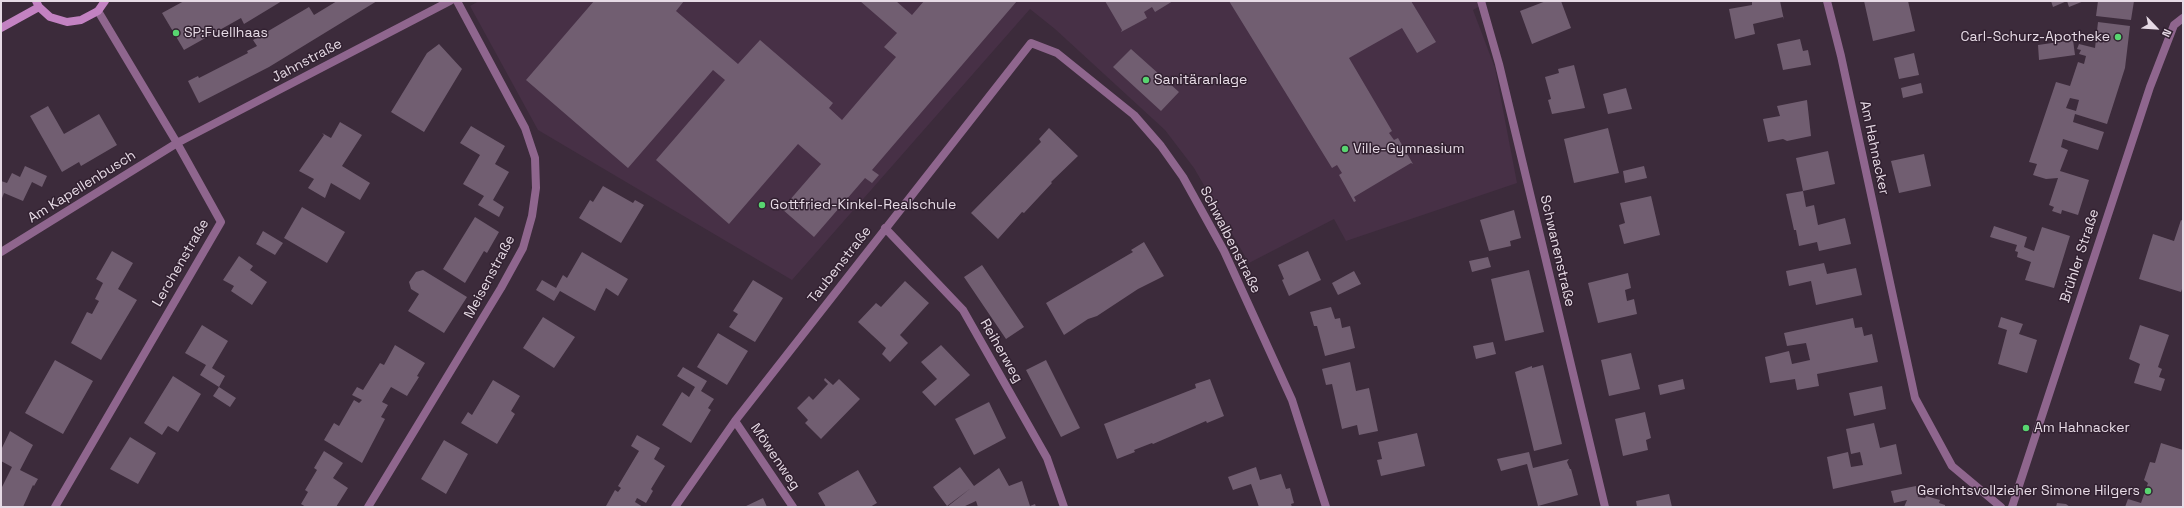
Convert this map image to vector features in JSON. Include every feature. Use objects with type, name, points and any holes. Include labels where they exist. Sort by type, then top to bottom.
[{"type":"street","points":[[1,28],[37,4],[50,17],[67,22],[81,20],[98,11],[105,1]]},
{"type":"street","name":"Jahnstraße","points":[[177,144],[450,1]]},
{"type":"street","name":"Meisenstraße","points":[[368,507],[501,288],[523,248],[532,216],[536,188],[535,158],[525,128],[457,1]]},
{"type":"street","name":"Schwanenstraße","points":[[1481,1],[1499,64],[1605,507]]},
{"type":"street","name":"Am Hahnacker","points":[[1827,1],[1841,56],[1915,398],[1952,466],[2001,507]]},
{"type":"street","name":"Lerchenstraße","points":[[55,507],[221,222],[177,144],[98,11]]},
{"type":"street","name":"Brühler Straße","points":[[2012,507],[2150,86],[2174,25],[2183,18]]},
{"type":"street","name":"Taubenstraße","points":[[674,507],[735,421],[1031,43]]},
{"type":"street","name":"Schwalbenstraße","points":[[1031,43],[1057,52],[1134,115],[1161,146],[1183,176],[1224,251],[1292,400],[1326,507]]},
{"type":"street","name":"Am Kapellenbusch","points":[[1,252],[177,144]]},
{"type":"street","name":"Reiherweg","points":[[885,228],[963,310],[1047,458],[1064,507]]},
{"type":"street","name":"Möwenweg","points":[[735,421],[793,507]]},
{"type":"shaded area","points":[[479,1],[1489,1],[1473,10],[1495,68],[1517,183],[1346,241],[1334,219],[1249,263],[1194,168],[1165,130],[1055,29],[1030,9],[792,280],[538,130],[470,6]]},
{"type":"building","points":[[184,1],[282,1],[244,24],[241,18],[184,50],[162,13]]},
{"type":"building","points":[[337,1],[377,1],[269,67],[199,103],[188,81],[198,76],[199,78],[248,53],[247,51],[257,46],[253,40],[309,7],[314,15]]},
{"type":"building","points":[[594,1],[684,1],[676,11],[738,64],[760,40],[833,103],[829,108],[842,120],[896,57],[884,47],[897,33],[860,1],[896,1],[912,15],[924,1],[1017,1],[872,170],[879,175],[872,183],[865,178],[814,237],[782,209],[821,164],[798,144],[729,224],[656,160],[725,80],[713,70],[628,168],[526,80]]},
{"type":"building","points":[[1105,1],[1173,1],[1155,12],[1152,7],[1144,12],[1147,18],[1121,32],[1122,30]]},
{"type":"building","points":[[1229,1],[1411,1],[1436,42],[1417,53],[1402,28],[1349,58],[1392,131],[1389,133],[1394,140],[1398,138],[1413,164],[1411,163],[1354,197],[1356,201],[1354,202],[1339,175],[1342,173],[1337,165],[1332,168]]},
{"type":"building","points":[[1546,1],[1561,1],[1571,28],[1532,44],[1520,11]]},
{"type":"building","points":[[1752,1],[1780,1],[1784,20],[1783,17],[1753,24],[1755,34],[1735,39],[1729,9],[1752,5]]},
{"type":"building","points":[[1864,1],[1908,1],[1915,31],[1873,41]]},
{"type":"building","points":[[2051,1],[2067,1],[2053,7]]},
{"type":"building","points":[[2067,1],[2084,1],[2069,7]]},
{"type":"building","points":[[2098,1],[2134,1],[2131,20],[2096,16]]},
{"type":"building","points":[[2098,22],[2130,26],[2125,68],[2107,124],[2075,114],[2073,122],[2104,132],[2098,150],[2063,139],[2061,147],[2068,150],[2060,171],[2089,180],[2078,215],[2062,210],[2061,214],[2052,211],[2054,207],[2049,205],[2058,178],[2046,179],[2033,175],[2037,164],[2029,162],[2056,82],[2070,86],[2078,62],[2084,64],[2086,56],[2079,54],[2081,50],[2077,49],[2079,44],[2095,48]],"holes":[[[2070,98],[2079,100],[2076,111],[2066,108]]]},
{"type":"building","points":[[1800,39],[1803,51],[1808,50],[1811,65],[1783,70],[1777,44]]},
{"type":"building","points":[[2073,40],[2075,55],[2039,60],[2038,45]]},
{"type":"building","points":[[439,44],[462,69],[424,132],[391,112],[427,53]]},
{"type":"building","name":"Sanitäranlage","points":[[1131,49],[1179,92],[1161,111],[1113,67]]},
{"type":"building","points":[[1914,53],[1919,75],[1899,79],[1894,58]]},
{"type":"building","points":[[1574,65],[1585,108],[1552,114],[1548,100],[1551,99],[1545,77],[1559,73],[1558,69]]},
{"type":"building","points":[[1921,83],[1923,93],[1903,98],[1901,88]]},
{"type":"building","points":[[1626,88],[1632,109],[1608,114],[1603,94]]},
{"type":"building","points":[[1807,100],[1811,136],[1787,141],[1783,139],[1768,142],[1763,119],[1780,116],[1777,106]]},
{"type":"building","points":[[48,106],[64,134],[99,114],[117,145],[81,166],[79,162],[62,172],[30,116]]},
{"type":"building","points":[[340,122],[362,135],[342,166],[370,183],[360,200],[331,183],[325,198],[308,188],[314,179],[299,171],[324,135],[322,133],[331,138]]},
{"type":"building","points":[[471,126],[505,146],[495,164],[509,172],[493,200],[504,207],[499,217],[478,205],[484,196],[463,184],[480,155],[460,143]]},
{"type":"building","points":[[1049,128],[1078,156],[1051,182],[1052,183],[1024,213],[1022,212],[998,239],[971,213],[1041,142],[1039,139]]},
{"type":"building","points":[[1608,128],[1619,173],[1574,183],[1564,139]]},
{"type":"building","points":[[1828,151],[1835,184],[1803,191],[1796,158]]},
{"type":"building","points":[[1924,154],[1931,186],[1899,193],[1891,161]]},
{"type":"building","points":[[25,166],[47,176],[42,187],[32,182],[23,201],[4,193],[1,201],[1,181],[7,183],[12,173],[20,177]]},
{"type":"building","points":[[1644,166],[1647,178],[1625,183],[1623,171]]},
{"type":"building","points":[[603,186],[633,203],[635,200],[644,205],[621,243],[579,218],[590,200],[593,202]]},
{"type":"building","points":[[1803,191],[1806,207],[1814,205],[1818,225],[1845,218],[1851,244],[1819,251],[1817,242],[1799,246],[1786,194]]},
{"type":"building","points":[[1651,196],[1660,235],[1624,244],[1619,225],[1625,223],[1620,203]]},
{"type":"building","points":[[302,207],[345,232],[327,263],[284,238]]},
{"type":"building","points":[[1514,210],[1521,238],[1510,241],[1511,246],[1489,251],[1480,220]]},
{"type":"building","points":[[475,217],[499,232],[487,253],[484,251],[465,283],[443,269]]},
{"type":"building","points":[[2181,220],[2183,221],[2183,286],[2181,292],[2139,279],[2153,234],[2174,241]]},
{"type":"building","points":[[1994,226],[2027,237],[2024,247],[2034,251],[2042,227],[2070,236],[2054,288],[2025,280],[2031,262],[2017,257],[2018,252],[2015,251],[2017,245],[1990,237]]},
{"type":"building","points":[[263,231],[283,243],[275,255],[256,244]]},
{"type":"building","points":[[1144,242],[1164,276],[1138,289],[1097,316],[1088,319],[1064,335],[1046,303],[1133,252],[1131,250]]},
{"type":"building","points":[[112,251],[133,263],[118,289],[137,300],[101,360],[71,343],[87,312],[92,314],[99,301],[95,299],[103,283],[96,279]]},
{"type":"building","points":[[1308,251],[1321,280],[1289,296],[1282,280],[1284,279],[1278,265]]},
{"type":"building","points":[[582,252],[628,279],[618,296],[606,288],[595,311],[560,291],[554,301],[536,290],[542,280],[556,288],[563,275],[567,278]]},
{"type":"building","points":[[239,256],[253,266],[250,270],[267,282],[252,305],[231,291],[234,286],[223,280]]},
{"type":"building","points":[[1488,257],[1491,267],[1472,272],[1469,261]]},
{"type":"building","points":[[1824,263],[1827,274],[1856,268],[1862,295],[1816,305],[1811,281],[1789,286],[1786,271]]},
{"type":"building","points":[[982,265],[1024,327],[1006,339],[964,277]]},
{"type":"building","points":[[423,270],[467,297],[444,333],[408,311],[419,294],[411,289],[409,282],[416,272]]},
{"type":"building","points":[[1529,270],[1544,332],[1505,341],[1491,279]]},
{"type":"building","points":[[1354,271],[1361,284],[1338,295],[1332,283]]},
{"type":"building","points":[[1628,273],[1631,288],[1625,290],[1627,301],[1634,299],[1637,314],[1598,323],[1588,283]]},
{"type":"building","points":[[753,280],[783,298],[755,342],[729,327],[738,314],[733,311]]},
{"type":"building","points":[[905,281],[929,303],[900,335],[908,343],[890,362],[882,354],[886,348],[858,322],[876,303],[881,307]]},
{"type":"building","points":[[1331,307],[1335,319],[1340,318],[1342,328],[1350,326],[1355,348],[1325,356],[1317,326],[1314,326],[1310,312]]},
{"type":"building","points":[[543,317],[575,337],[554,368],[523,348]]},
{"type":"building","points":[[2001,317],[2023,324],[2019,334],[2037,340],[2027,373],[1998,364],[2007,330],[1998,327]]},
{"type":"building","points":[[1853,318],[1855,328],[1862,327],[1864,336],[1872,334],[1878,362],[1817,374],[1819,386],[1797,390],[1795,379],[1770,383],[1765,357],[1789,351],[1792,364],[1810,360],[1806,343],[1787,346],[1784,333]]},
{"type":"building","points":[[202,325],[228,341],[212,368],[225,376],[219,387],[200,375],[206,365],[185,353]]},
{"type":"building","points":[[2140,325],[2169,335],[2158,367],[2162,369],[2159,377],[2165,379],[2161,391],[2134,383],[2140,364],[2129,359]]},
{"type":"building","points":[[718,333],[748,351],[727,385],[697,367]]},
{"type":"building","points":[[1493,342],[1496,354],[1476,359],[1473,346]]},
{"type":"building","points":[[395,345],[425,363],[417,376],[419,377],[407,396],[391,387],[382,402],[388,405],[381,417],[385,419],[362,463],[324,440],[334,423],[339,426],[354,400],[359,403],[362,400],[352,395],[357,387],[363,390],[380,363],[384,365]]},
{"type":"building","points":[[941,345],[970,375],[935,406],[922,392],[937,379],[921,362]]},
{"type":"building","points":[[1631,353],[1640,389],[1609,396],[1601,360]]},
{"type":"building","points":[[55,360],[93,381],[63,434],[25,413]]},
{"type":"building","points":[[1046,360],[1080,428],[1061,437],[1026,370]]},
{"type":"building","points":[[1350,362],[1356,391],[1369,388],[1378,431],[1359,435],[1357,425],[1342,429],[1332,384],[1326,385],[1322,369]]},
{"type":"building","points":[[1543,365],[1562,444],[1534,451],[1515,372],[1532,366],[1532,368]]},
{"type":"building","points":[[683,367],[707,381],[701,391],[714,399],[708,408],[711,410],[691,443],[662,425],[682,392],[689,397],[695,387],[677,376]]},
{"type":"building","points":[[173,376],[201,394],[178,432],[168,426],[162,435],[144,423]]},
{"type":"building","points":[[825,378],[833,385],[839,379],[860,399],[821,439],[805,423],[808,420],[797,408],[809,396],[813,400],[828,384],[824,380]]},
{"type":"building","points":[[1210,379],[1224,416],[1207,423],[1206,421],[1153,444],[1152,443],[1134,450],[1135,452],[1117,459],[1104,424],[1196,388],[1195,384]]},
{"type":"building","points":[[1683,379],[1685,389],[1660,395],[1658,385]]},
{"type":"building","points":[[493,380],[520,396],[511,411],[515,414],[497,444],[461,423],[468,412],[472,415]]},
{"type":"building","points":[[1882,386],[1886,409],[1854,416],[1849,393]]},
{"type":"building","points":[[219,387],[236,398],[230,407],[213,396]]},
{"type":"building","points":[[989,402],[1006,438],[974,455],[955,419]]},
{"type":"building","points":[[1645,412],[1651,438],[1646,440],[1648,450],[1623,456],[1615,419]]},
{"type":"building","points":[[1874,423],[1880,448],[1896,444],[1902,474],[1833,489],[1827,457],[1848,452],[1851,467],[1863,465],[1860,452],[1851,454],[1846,429]]},
{"type":"building","points":[[10,431],[33,445],[20,470],[38,479],[34,486],[33,485],[23,507],[1,507],[1,489],[12,467],[1,461],[1,450]]},
{"type":"building","points":[[1417,433],[1425,466],[1381,476],[1377,460],[1382,459],[1378,442]]},
{"type":"building","points":[[637,435],[660,448],[654,459],[665,466],[651,489],[653,491],[646,503],[637,498],[635,502],[643,507],[608,507],[606,506],[615,490],[618,492],[621,488],[618,486],[639,451],[631,446]]},
{"type":"building","points":[[130,437],[156,453],[138,484],[110,469]]},
{"type":"building","points":[[444,440],[468,454],[446,494],[421,479]]},
{"type":"building","points":[[2161,443],[2183,450],[2183,507],[2125,507],[2128,499],[2141,503],[2148,483],[2144,480],[2150,462],[2155,463]]},
{"type":"building","points":[[324,451],[343,463],[333,478],[348,488],[336,507],[306,507],[301,504],[308,492],[305,490],[317,470],[314,468]]},
{"type":"building","points":[[1529,452],[1533,468],[1569,459],[1567,462],[1571,469],[1578,495],[1538,506],[1527,464],[1501,471],[1497,459]]},
{"type":"building","points":[[960,467],[974,486],[999,468],[1009,486],[1022,481],[1030,506],[1035,504],[1036,507],[978,507],[976,501],[963,507],[947,507],[971,488],[947,506],[933,487]]},
{"type":"building","points":[[1256,467],[1260,480],[1281,474],[1286,489],[1290,488],[1294,503],[1291,504],[1292,507],[1259,507],[1251,484],[1233,490],[1228,477]]},
{"type":"building","points":[[858,470],[877,503],[870,507],[826,507],[818,493]]},
{"type":"building","points":[[1916,486],[1918,497],[1925,498],[1926,496],[1940,500],[1939,503],[1945,505],[1945,507],[1904,507],[1907,500],[1894,503],[1891,491]]},
{"type":"building","points":[[1669,494],[1672,507],[1637,507],[1636,501]]},
{"type":"building","points":[[763,498],[767,507],[744,507]]},
{"type":"building","points":[[2057,503],[2066,504],[2070,507],[2056,507]]},
{"type":"place","name":"SP:Fuellhaas","points":[[176,33]]},
{"type":"place","name":"Carl-Schurz-Apotheke","points":[[2118,37]]},
{"type":"place","name":"Sanitäranlage","points":[[1146,80]]},
{"type":"place","name":"Ville-Gymnasium","points":[[1345,149]]},
{"type":"place","name":"Gottfried-Kinkel-Realschule","points":[[762,205]]},
{"type":"place","name":"Am Hahnacker","points":[[2026,428]]},
{"type":"place","name":"Gerichtsvollzieher Simone Hilgers","points":[[2148,491]]}]
